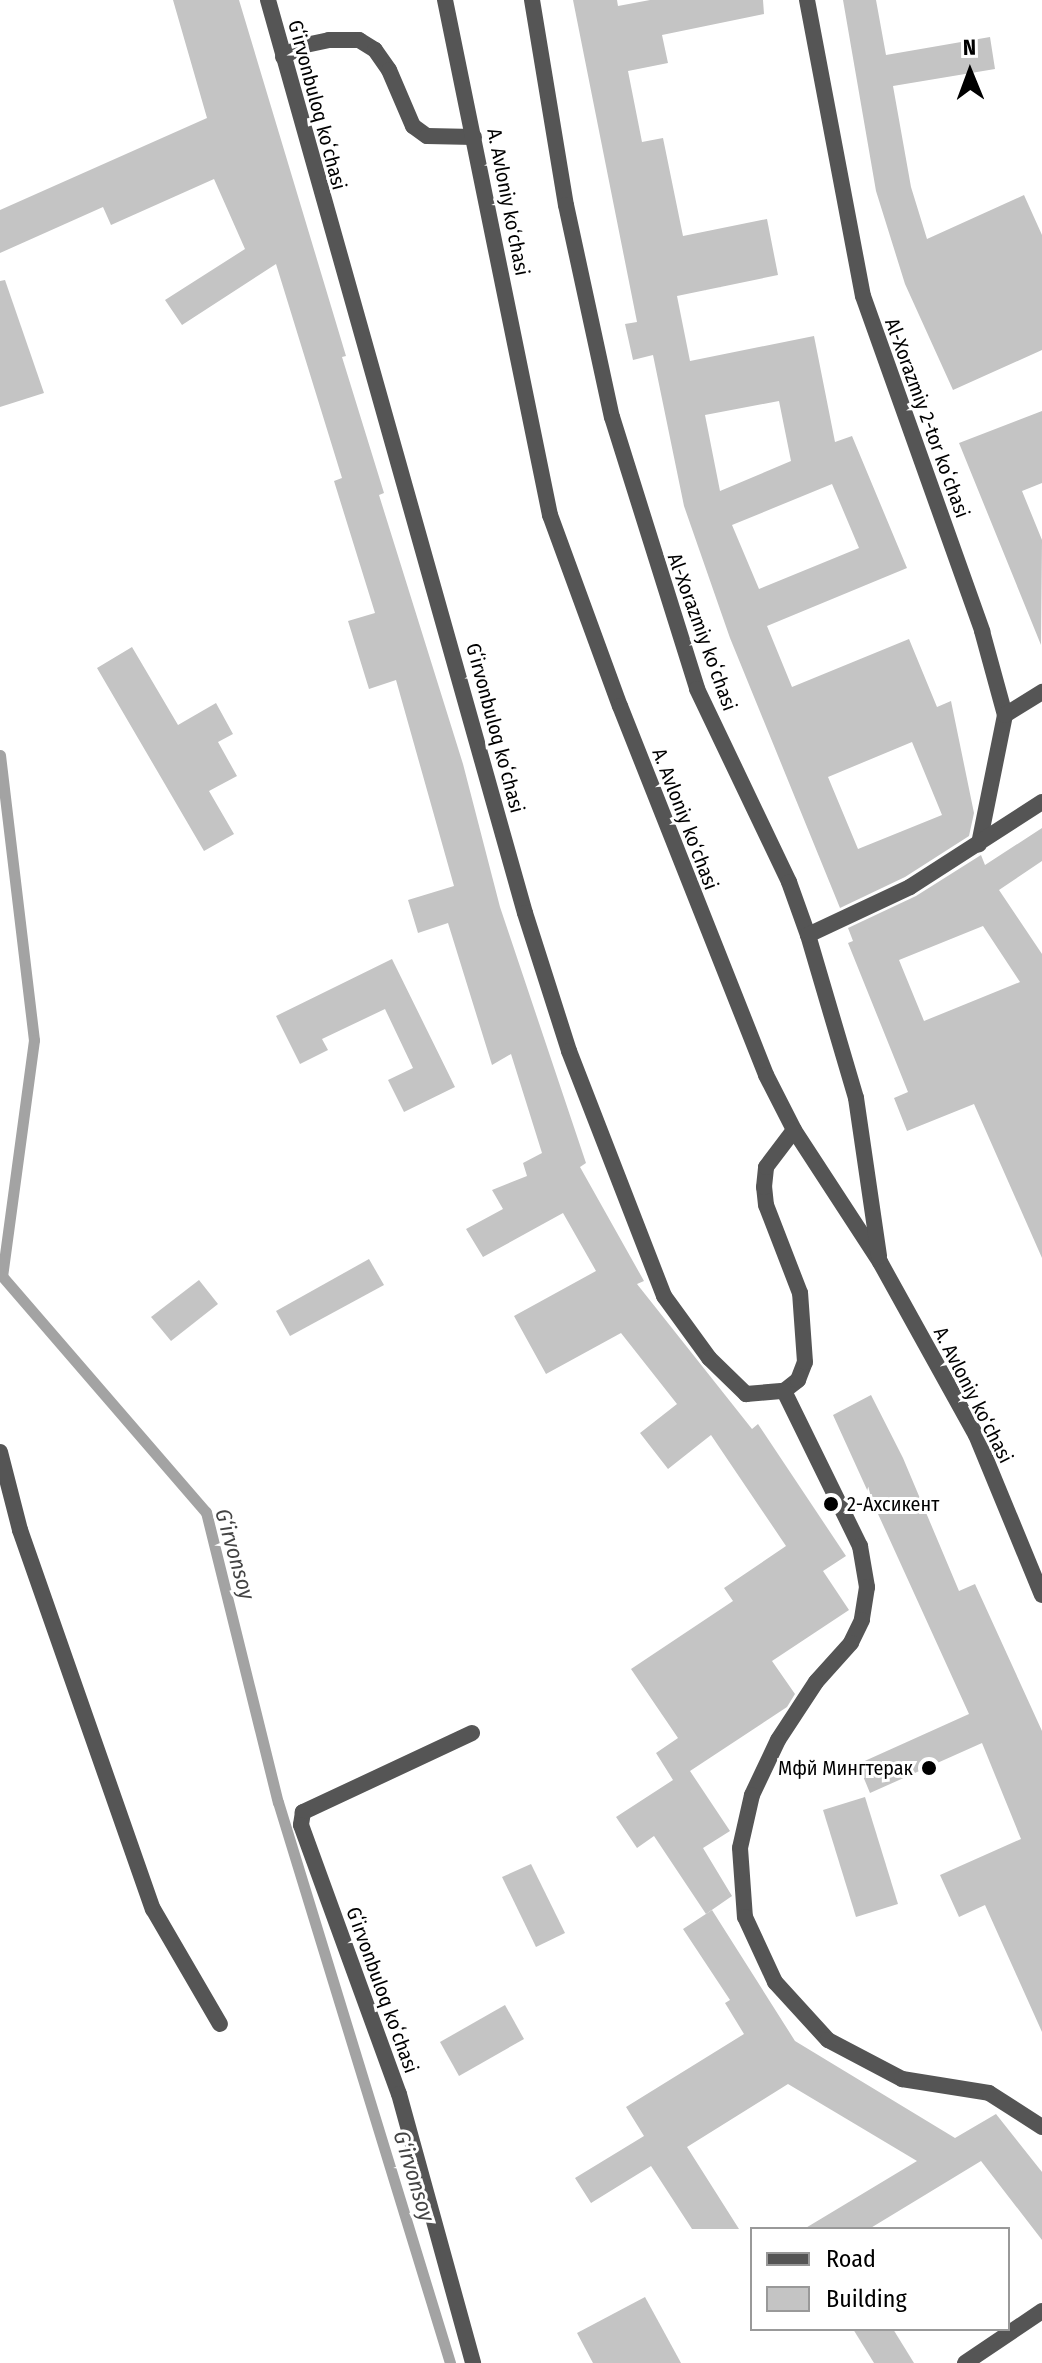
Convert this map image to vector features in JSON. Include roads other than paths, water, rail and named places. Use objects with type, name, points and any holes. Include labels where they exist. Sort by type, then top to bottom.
[{"type":"street","name":"Gʻirvonbuloq koʻchasi","points":[[268,0],[525,913],[611,1169],[664,1296],[709,1358],[746,1394],[784,1391]]},
{"type":"street","name":"A. Avloniy ko‘chasi","points":[[445,0],[550,515],[678,857],[766,1075],[794,1130],[880,1262],[976,1435],[1042,1595]]},
{"type":"street","name":"Al-Xorazmiy koʻchasi","points":[[532,0],[566,205],[612,417],[697,689],[789,882],[808,935],[856,1098],[880,1262]]},
{"type":"street","name":"Al-Xorazmiy 2-tor koʻchasi","points":[[807,0],[863,296],[982,631],[1005,715],[979,844]]},
{"type":"street","points":[[283,57],[301,46],[329,40],[359,40],[375,50],[389,70],[413,126],[427,136],[474,137]]},
{"type":"street","points":[[1005,715],[1042,692]]},
{"type":"street","points":[[808,935],[910,887],[1042,802]]},
{"type":"street","points":[[794,1130],[766,1167],[764,1187],[801,1305],[805,1362],[798,1380],[784,1391],[860,1546],[867,1587],[862,1620],[851,1643],[801,1705],[752,1795],[740,1848],[745,1917],[775,1982],[828,2040],[902,2079],[989,2093],[1042,2127]]},
{"type":"street","points":[[0,1452],[20,1530],[153,1909],[220,2024]]},
{"type":"street","name":"Gʻirvonbuloq koʻchasi","points":[[472,1733],[303,1812],[301,1825],[399,2094],[473,2363]]},
{"type":"street","points":[[965,2363],[1042,2311]]},
{"type":"waterway","name":"G‘irvonsoy","points":[[0,755],[34,1040],[2,1276],[206,1512],[278,1802],[450,2363]]},
{"type":"place","name":"2-Ахсикент","points":[[831,1504]]},
{"type":"place","name":"Мфй Мингтерак","points":[[929,1768]]}]
